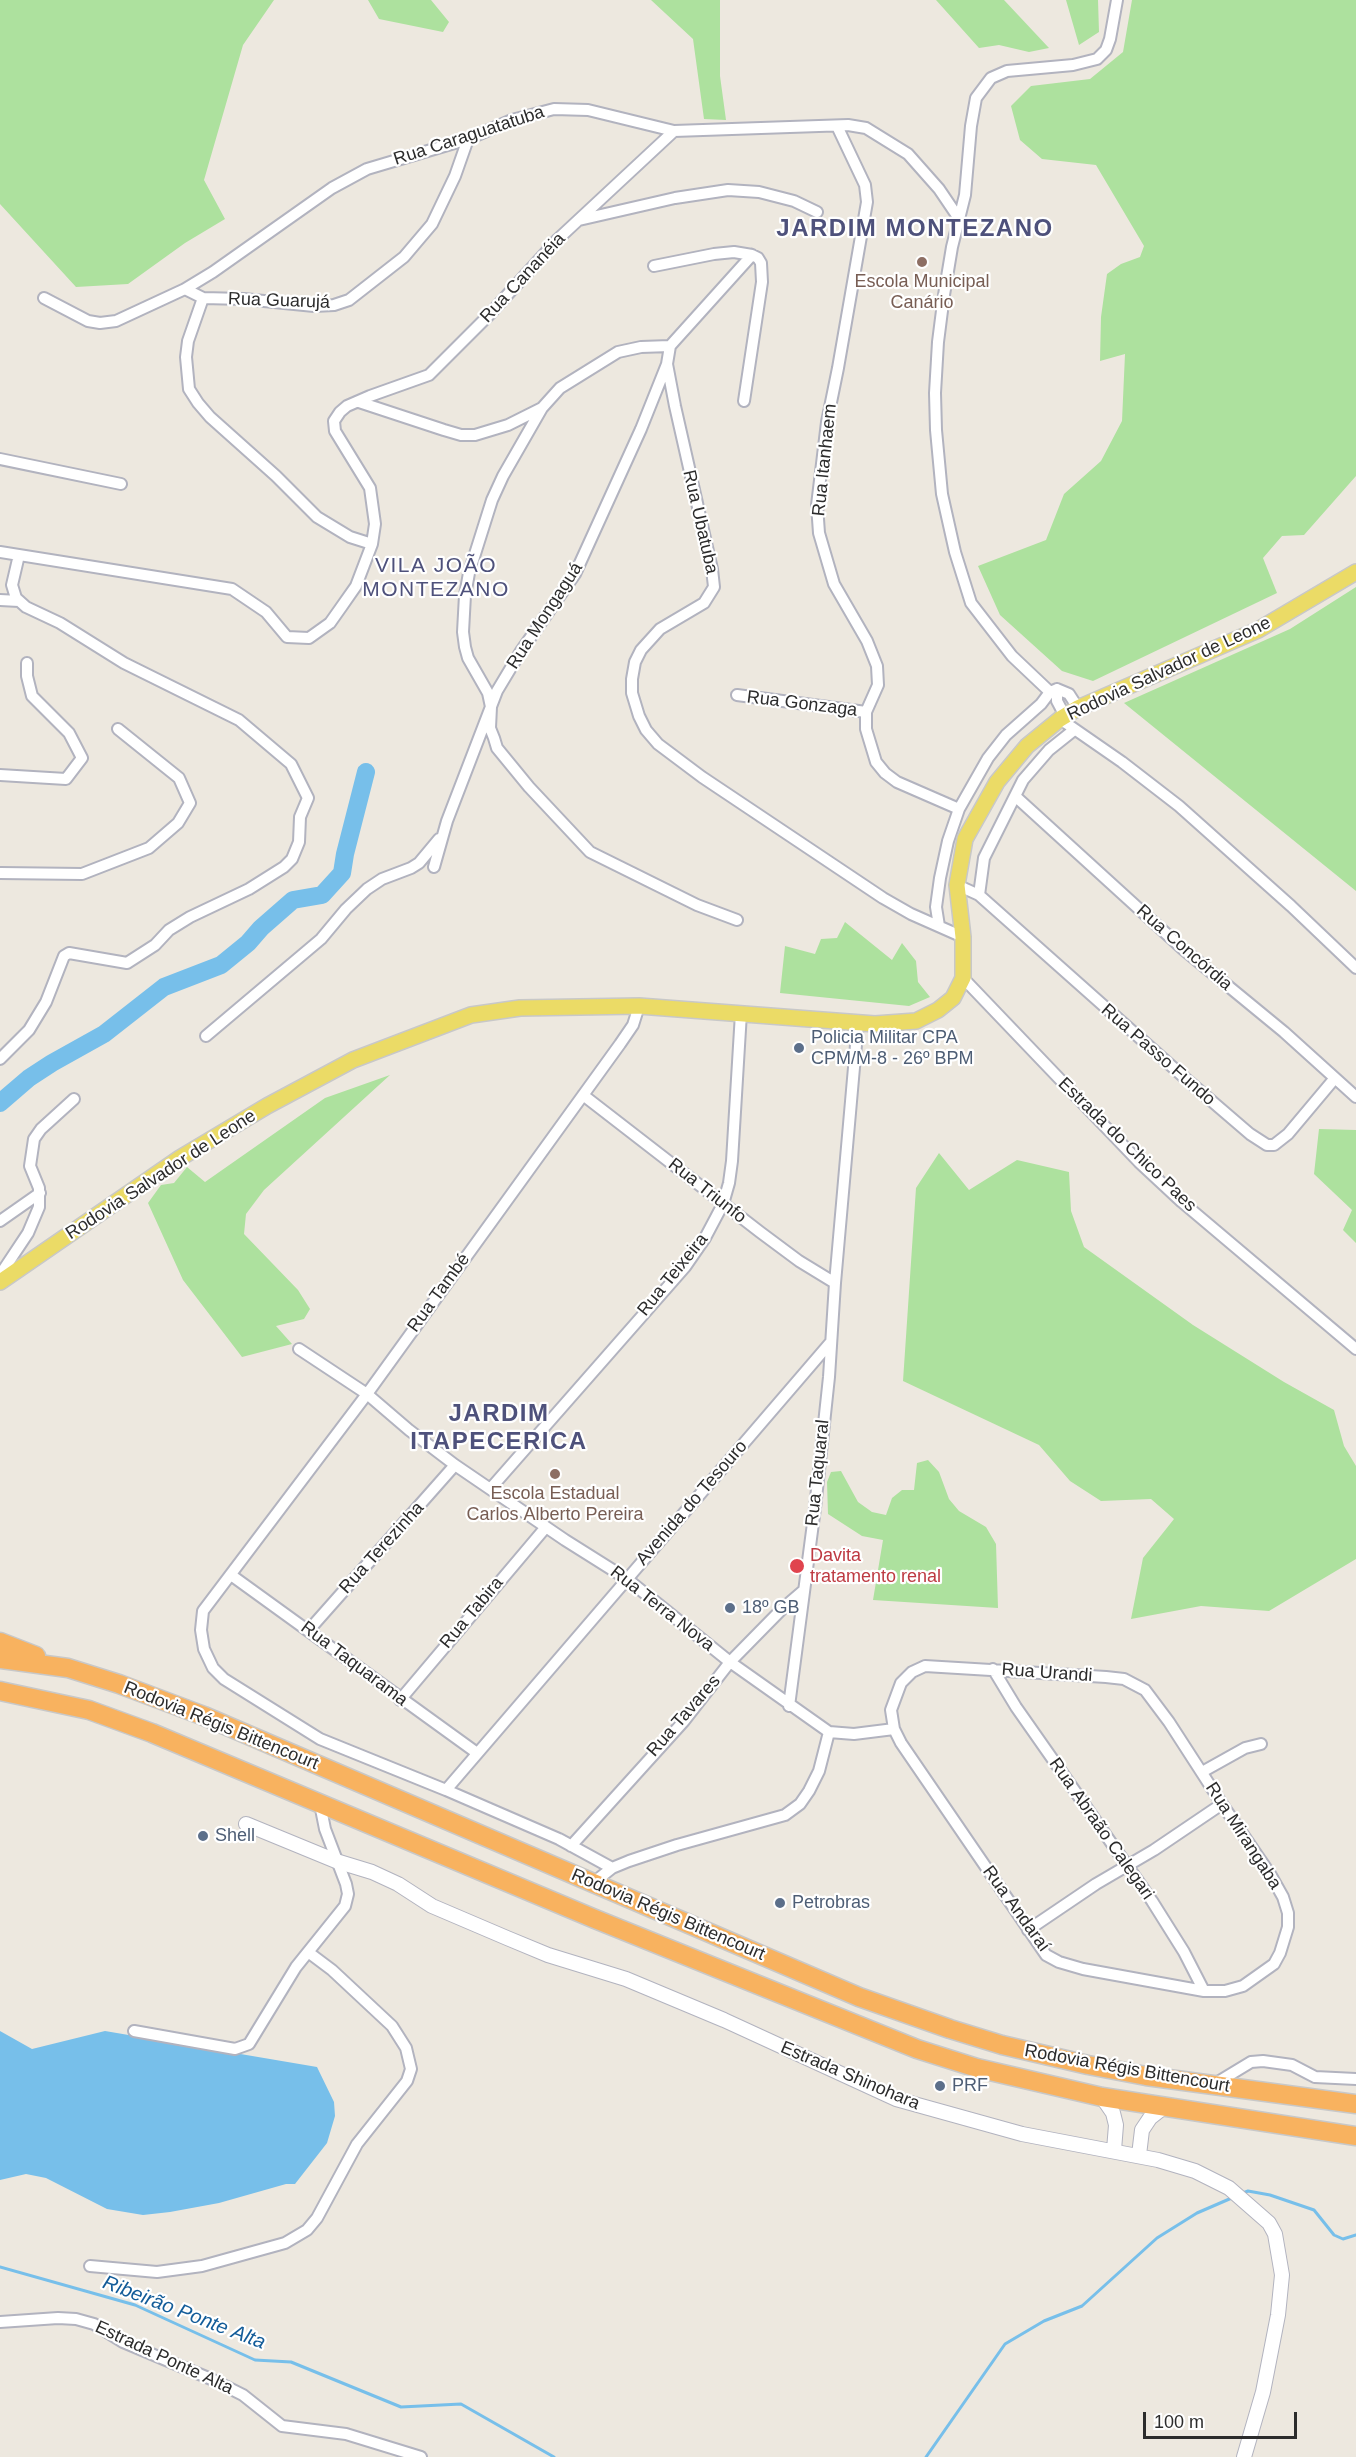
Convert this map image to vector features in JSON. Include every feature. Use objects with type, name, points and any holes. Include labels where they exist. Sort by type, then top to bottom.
[{"type":"highway","points":[[0,1642],[68,1668]]},
{"type":"highway","name":"Rodovia Régis Bittencourt","points":[[0,1659],[68,1668],[119,1684],[204,1716],[859,1997],[950,2029],[1051,2058],[1146,2076],[1356,2104]]},
{"type":"highway","name":"Rodovia Régis Bittencourt","points":[[0,1691],[89,1710],[152,1733],[836,2018],[917,2049],[977,2068],[1102,2097],[1356,2136]]},
{"type":"main road","name":"Rodovia Salvador de Leone","points":[[0,1282],[199,1146],[267,1106],[353,1060],[471,1015],[502,1009],[639,1006],[892,1023],[916,1020],[938,1010],[953,998],[963,978],[963,937],[957,885],[965,838],[997,782],[1027,746],[1067,714],[1258,630],[1356,572]]},
{"type":"street","points":[[1117,0],[1115,20],[1106,50],[1097,59],[1073,65],[1007,70],[991,78],[976,98],[971,126],[965,195],[952,248],[937,362],[936,430],[942,494],[955,552],[972,603],[1012,656],[1054,691],[1069,694],[1067,714],[1074,730],[1122,762],[1179,806],[1291,906],[1356,968]]},
{"type":"street","name":"Rua Caraguatatuba","points":[[44,298],[88,321],[100,323],[116,321],[185,289],[213,272],[345,180],[391,161],[468,139],[512,120],[554,109],[588,110],[674,130],[837,126],[866,128],[908,154],[939,189],[960,220]]},
{"type":"street","name":"Rua Itanhaem","points":[[837,126],[866,185],[867,202],[827,422],[817,518],[822,549],[834,584],[867,640],[877,666],[878,685],[866,712],[866,729],[870,749],[876,762],[885,773],[906,786],[959,809]]},
{"type":"street","name":"Rua Cananéia","points":[[372,544],[375,524],[370,488],[352,462],[333,427],[340,412],[347,406],[429,375],[490,314],[558,239],[674,130]]},
{"type":"street","name":"Rua Guarujá","points":[[185,289],[202,298],[254,299],[314,306],[349,300],[404,257],[432,224],[455,176],[468,139]]},
{"type":"street","points":[[579,220],[675,198],[728,190],[759,192],[794,201],[817,212]]},
{"type":"street","points":[[654,266],[734,252],[752,255],[761,263],[762,282],[744,400]]},
{"type":"street","points":[[737,920],[697,904],[590,852],[576,839],[529,787],[498,748],[490,728],[491,707],[488,693],[472,667],[463,632],[469,573],[492,500],[506,469],[542,408],[560,388],[612,355],[641,347],[670,346],[752,255]]},
{"type":"street","points":[[0,552],[232,589],[266,612],[287,637],[309,638],[330,623],[356,586],[372,544],[350,537],[317,517],[276,476],[210,417],[198,403],[189,389],[186,357],[188,341],[202,298]]},
{"type":"street","name":"Rua Ubatuba","points":[[670,346],[667,364],[685,459],[712,569],[714,587],[704,603],[660,629],[641,650],[635,662],[632,679],[632,693],[639,717],[658,744],[687,767],[883,898],[911,914],[963,937]]},
{"type":"street","name":"Rua Mongaguá","points":[[434,867],[442,837],[497,691],[515,660],[575,574],[641,429],[667,364]]},
{"type":"street","points":[[359,402],[444,430],[475,435],[508,426],[542,408]]},
{"type":"street","points":[[0,459],[121,484]]},
{"type":"street","points":[[0,1059],[29,1030],[46,1002],[64,956],[69,953],[127,963],[155,945],[169,930],[190,917],[249,889],[285,867],[292,859],[299,842],[300,818],[308,798],[291,764],[239,720],[123,663],[60,623],[26,607],[16,598],[12,585],[19,555]]},
{"type":"street","points":[[0,600],[19,601]]},
{"type":"street","points":[[0,775],[66,779],[82,758],[69,733],[32,696],[27,676],[27,663]]},
{"type":"street","points":[[939,926],[936,907],[940,878],[948,841],[959,809],[988,758],[1006,735],[1054,691]]},
{"type":"street","name":"Rua Gonzaga","points":[[737,695],[866,712]]},
{"type":"street","points":[[0,873],[82,874],[150,848],[178,823],[190,803],[178,778],[118,729]]},
{"type":"street","points":[[979,895],[984,858],[1015,796],[1034,765],[1074,730]]},
{"type":"street","name":"Rua Concórdia","points":[[1015,796],[1183,949],[1284,1032],[1356,1097]]},
{"type":"street","name":"Rua Mongaguá","points":[[206,1036],[310,949],[367,888],[382,879],[411,868],[442,837]]},
{"type":"street","name":"Rua Passo Fundo","points":[[957,885],[979,895],[1193,1086],[1250,1134],[1267,1145],[1274,1145],[1288,1134],[1335,1078]]},
{"type":"street","name":"Estrada do Chico Paes","points":[[963,978],[1139,1162],[1182,1202],[1356,1349]]},
{"type":"street","name":"Rua També","points":[[612,1868],[571,1846],[446,1790],[330,1744],[218,1674],[201,1639],[203,1611],[367,1394],[583,1095],[633,1025],[639,1006]]},
{"type":"street","name":"Rua Teixeira","points":[[491,1488],[685,1267],[705,1238],[723,1204],[732,1161],[741,1013]]},
{"type":"street","name":"Rua Taquaral","points":[[789,1706],[802,1591],[815,1508],[858,1022]]},
{"type":"street","name":"Rua Triunfo","points":[[583,1095],[799,1261],[835,1283]]},
{"type":"street","points":[[0,1275],[33,1224],[39,1207],[40,1193],[30,1166],[33,1139],[74,1099]]},
{"type":"street","points":[[0,1221],[40,1193]]},
{"type":"street","name":"Avenida do Tesouro","points":[[446,1790],[830,1343]]},
{"type":"street","name":"Rua Terra Nova","points":[[299,1349],[367,1394],[455,1465],[627,1579],[789,1706]]},
{"type":"street","name":"Rua Terezinha","points":[[309,1630],[455,1465]]},
{"type":"street","name":"Rua Tabira","points":[[400,1700],[546,1527]]},
{"type":"street","name":"Rua Taquarama","points":[[231,1575],[309,1630],[400,1700],[477,1753]]},
{"type":"street","name":"Rua Tavares","points":[[571,1846],[684,1721],[730,1662],[802,1591]]},
{"type":"street","name":"Rua Urandi","points":[[894,1729],[891,1710],[901,1683],[912,1672],[925,1666],[1106,1677],[1136,1684],[1145,1690],[1202,1773]]},
{"type":"street","name":"Rua Abraão Calegari","points":[[993,1669],[1016,1707],[1184,1953],[1204,1991]]},
{"type":"street","points":[[789,1706],[829,1732],[854,1734],[894,1729]]},
{"type":"street","name":"Rua Andaraí","points":[[894,1729],[901,1743],[1046,1955],[1070,1966],[1204,1991]]},
{"type":"street","points":[[593,1883],[612,1868],[677,1845],[784,1815],[800,1804],[809,1791],[819,1771],[829,1732]]},
{"type":"street","points":[[1202,1773],[1245,1748],[1261,1744]]},
{"type":"street","name":"Rua Mirangaba","points":[[1202,1773],[1270,1874],[1283,1897],[1288,1912],[1288,1927],[1274,1964],[1243,1986],[1226,1991],[1204,1991]]},
{"type":"street","points":[[134,2031],[235,2049],[249,2044],[308,1953],[345,1906],[348,1894],[346,1884],[325,1829],[320,1804]]},
{"type":"street","points":[[1028,1930],[1222,1804]]},
{"type":"street","name":"Estrada Shinohara","points":[[246,1824],[336,1861],[372,1872],[398,1884],[432,1906],[548,1955],[626,1979],[715,2016],[896,2099],[1022,2134],[1073,2145],[1139,2155],[1195,2171],[1220,2182],[1269,2223],[1275,2234],[1282,2276],[1278,2315],[1265,2381],[1244,2457]]},
{"type":"street","points":[[90,2266],[157,2272],[202,2266],[285,2243],[307,2230],[317,2218],[357,2144],[407,2081],[411,2069],[406,2048],[392,2026],[332,1970],[308,1953]]},
{"type":"street","points":[[1212,2085],[1251,2062],[1263,2061],[1293,2066],[1315,2077],[1356,2079]]},
{"type":"street","points":[[1102,2097],[1113,2113],[1116,2125],[1114,2150]]},
{"type":"street","points":[[1139,2155],[1142,2130],[1150,2118],[1164,2107]]},
{"type":"street","name":"Estrada Ponte Alta","points":[[0,2322],[58,2318],[76,2319],[94,2324],[123,2342],[218,2381],[243,2395],[282,2426],[346,2434],[421,2457]]},
{"type":"green space","points":[[0,0],[274,0],[243,45],[204,180],[225,219],[185,243],[128,284],[76,287],[0,204]]},
{"type":"green space","points":[[368,0],[431,0],[449,22],[443,32],[379,19]]},
{"type":"green space","points":[[651,0],[720,0],[720,76],[726,120],[704,119],[693,39]]},
{"type":"green space","points":[[936,0],[1004,0],[1049,48],[1029,52],[999,45],[979,48]]},
{"type":"green space","points":[[1066,0],[1098,0],[1099,32],[1079,45]]},
{"type":"green space","points":[[1132,0],[1356,0],[1356,476],[1304,535],[1282,536],[1263,558],[1277,593],[1093,681],[1062,671],[1000,615],[978,566],[1046,540],[1064,494],[1101,461],[1122,421],[1125,354],[1100,361],[1101,317],[1107,274],[1121,264],[1140,257],[1144,246],[1096,165],[1042,159],[1020,140],[1011,106],[1031,86],[1090,79],[1123,52]]},
{"type":"green space","points":[[1356,587],[1356,891],[1124,703],[1290,629]]},
{"type":"green space","points":[[845,922],[892,960],[902,943],[916,961],[918,982],[930,997],[909,1006],[780,993],[785,946],[815,954],[821,939],[837,938]]},
{"type":"green space","points":[[390,1075],[264,1190],[246,1214],[244,1234],[298,1290],[310,1309],[304,1319],[276,1326],[292,1344],[242,1357],[183,1280],[148,1203],[161,1185],[174,1183],[187,1167],[205,1182],[325,1098]]},
{"type":"green space","points":[[1319,1129],[1356,1130],[1356,1243],[1343,1230],[1352,1210],[1314,1174]]},
{"type":"green space","points":[[939,1153],[969,1190],[1017,1160],[1069,1172],[1071,1211],[1084,1247],[1193,1325],[1284,1382],[1334,1410],[1344,1446],[1356,1466],[1356,1559],[1269,1611],[1201,1606],[1131,1619],[1143,1558],[1174,1519],[1151,1499],[1101,1501],[1070,1481],[1039,1445],[903,1381],[916,1188]]},
{"type":"green space","points":[[928,1460],[939,1472],[949,1499],[959,1511],[986,1527],[996,1544],[998,1608],[873,1600],[883,1540],[862,1536],[828,1514],[827,1482],[831,1472],[841,1471],[858,1502],[872,1512],[886,1515],[892,1498],[902,1490],[914,1490],[917,1463]]},
{"type":"water","points":[[0,2031],[32,2049],[105,2031],[317,2067],[334,2102],[335,2116],[327,2143],[295,2184],[286,2184],[219,2203],[170,2212],[143,2215],[107,2209],[46,2178],[26,2174],[0,2180]]},
{"type":"waterway","points":[[0,1103],[29,1078],[104,1034],[164,987],[221,965],[293,900],[322,895],[342,873],[366,772]]},
{"type":"waterway","name":"Ribeirão Ponte Alta","points":[[1243,2193],[1248,2191],[1270,2195],[1314,2210],[1334,2235],[1343,2239],[1356,2235]]},
{"type":"waterway","name":"Ribeirão Ponte Alta","points":[[926,2457],[1005,2344],[1044,2321],[1082,2306],[1157,2238],[1197,2213],[1234,2197]]},
{"type":"waterway","name":"Ribeirão Ponte Alta","points":[[0,2267],[135,2305],[255,2360],[291,2362],[401,2407],[461,2404],[554,2457]]},
{"type":"place","name":"Escola Municipal Canário","points":[[922,262]]},
{"type":"place","name":"Policia Militar CPA CPM/M-8 - 26º BPM","points":[[799,1048]]},
{"type":"place","name":"Escola Estadual Carlos Alberto Pereira","points":[[555,1474]]},
{"type":"place","name":"Davita tratamento renal","points":[[797,1566]]},
{"type":"place","name":"18º GB","points":[[730,1608]]},
{"type":"place","name":"Shell","points":[[203,1836]]},
{"type":"place","name":"Petrobras","points":[[780,1903]]},
{"type":"place","name":"PRF","points":[[940,2086]]},
{"type":"district","name":"JARDIM MONTEZANO","points":[[915,229]]},
{"type":"district","name":"VILA JOÃO MONTEZANO","points":[[436,578]]},
{"type":"district","name":"JARDIM ITAPECERICA","points":[[499,1428]]}]
